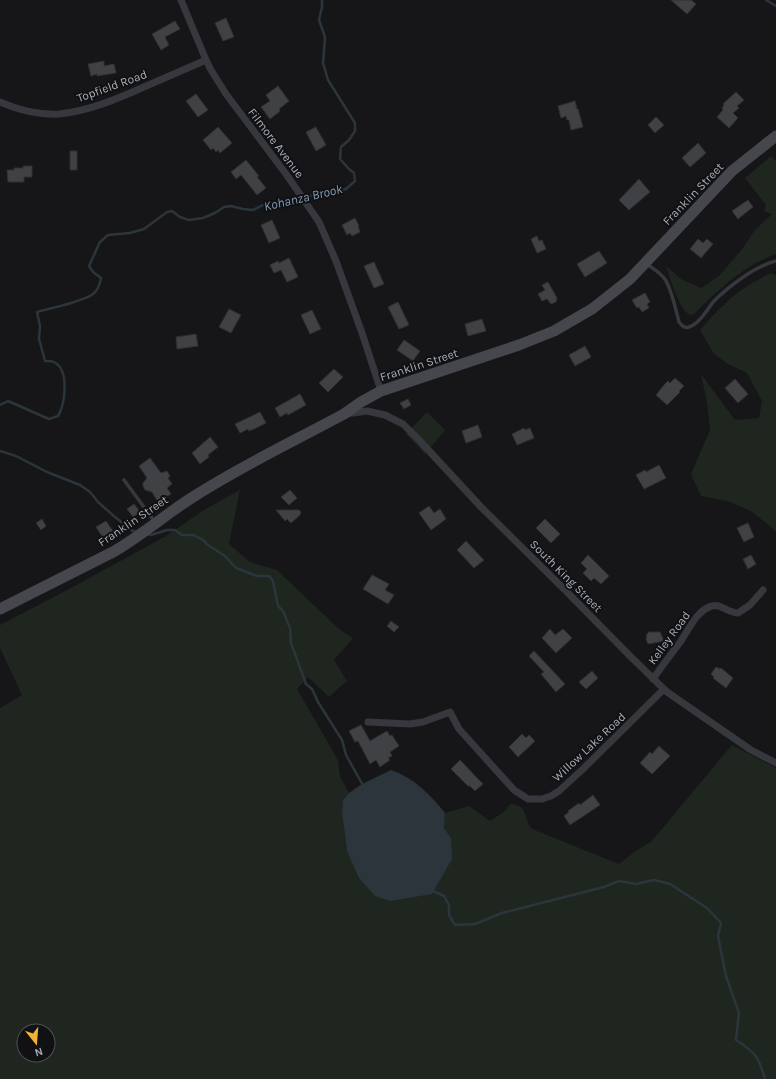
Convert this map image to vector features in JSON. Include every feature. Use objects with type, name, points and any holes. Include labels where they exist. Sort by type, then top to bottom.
[{"type":"main road","name":"Franklin Street","points":[[0,608],[126,545],[193,496],[344,414],[361,402],[381,391],[507,349],[554,331],[592,309],[618,290],[646,264],[732,171],[776,136]]},
{"type":"street","name":"Filmore Avenue","points":[[181,0],[206,60],[226,94],[320,222],[362,333],[381,391]]},
{"type":"street","name":"Topfield Road","points":[[0,102],[22,110],[42,114],[60,114],[103,104],[206,60]]},
{"type":"street","name":"South King Street","points":[[344,414],[367,411],[385,415],[403,424],[481,507],[664,689],[751,750],[776,763]]},
{"type":"street","name":"Kelley Road","points":[[653,679],[691,624],[702,612],[711,606],[716,606],[733,613],[738,613],[750,605],[763,590]]},
{"type":"street","name":"Willow Lake Road","points":[[368,722],[410,724],[423,722],[450,712],[459,729],[514,790],[528,799],[542,799],[555,794],[578,774],[664,689]]},
{"type":"lane","points":[[646,264],[665,279],[680,322],[682,326],[686,328],[698,321],[714,301],[734,284],[756,270],[776,261]]},
{"type":"lane","points":[[124,480],[156,523]]},
{"type":"shaded area","points":[[771,156],[776,161],[776,254],[752,265],[731,280],[693,315],[687,313],[681,305],[666,266],[681,279],[701,288],[719,276],[743,248],[754,231],[772,214],[764,211],[766,205],[745,178]]},
{"type":"shaded area","points":[[771,273],[776,275],[776,531],[751,511],[727,501],[701,496],[691,474],[710,430],[707,402],[701,374],[735,420],[759,418],[762,401],[747,373],[728,364],[714,354],[700,330],[732,297]]},
{"type":"shaded area","points":[[427,412],[445,430],[425,454],[406,434]]},
{"type":"shaded area","points":[[240,490],[229,544],[250,562],[277,570],[340,630],[353,638],[334,660],[347,681],[329,697],[308,677],[297,689],[338,760],[340,776],[349,793],[343,800],[342,812],[347,851],[451,838],[444,828],[445,813],[469,806],[490,821],[505,811],[510,804],[516,805],[523,810],[532,829],[619,864],[634,852],[652,841],[732,745],[776,768],[776,1079],[0,1079],[0,708],[22,695],[0,648],[0,625],[166,536],[204,510]]},
{"type":"shaded area","points":[[391,770],[407,777],[421,787],[445,813],[444,828],[451,838],[452,859],[432,894],[390,901],[375,896],[359,878],[347,851],[342,812],[343,800],[349,793],[362,784]]},
{"type":"building","points":[[671,0],[691,0],[696,4],[687,14]]},
{"type":"building","points":[[226,18],[234,37],[223,41],[215,23]]},
{"type":"building","points":[[175,21],[180,29],[165,37],[169,45],[161,50],[152,34]]},
{"type":"building","points":[[104,61],[104,66],[114,64],[116,73],[97,76],[97,74],[91,76],[88,64]]},
{"type":"building","points":[[278,86],[289,101],[270,119],[261,107],[270,101],[266,95]]},
{"type":"building","points":[[736,92],[744,100],[737,106],[739,108],[733,113],[738,118],[729,128],[717,117],[723,110],[723,104]]},
{"type":"building","points":[[196,94],[208,110],[198,117],[186,101]]},
{"type":"building","points":[[575,101],[583,127],[571,130],[569,120],[567,120],[566,116],[561,118],[558,106]]},
{"type":"building","points":[[656,117],[664,125],[655,133],[648,125]]},
{"type":"building","points":[[218,127],[232,143],[220,153],[218,150],[216,152],[213,148],[211,150],[203,140]]},
{"type":"building","points":[[316,127],[326,145],[316,151],[306,132]]},
{"type":"building","points":[[698,143],[706,153],[690,167],[682,158]]},
{"type":"building","points":[[70,151],[77,151],[77,170],[70,170]]},
{"type":"building","points":[[246,160],[259,176],[257,177],[266,188],[257,195],[241,175],[236,179],[231,172]]},
{"type":"building","points":[[23,166],[32,166],[32,177],[24,177],[24,182],[8,182],[7,170],[23,168]]},
{"type":"building","points":[[639,179],[650,192],[629,210],[619,200]]},
{"type":"building","points":[[748,200],[753,207],[738,219],[732,211]]},
{"type":"building","points":[[355,218],[360,232],[352,236],[350,233],[347,235],[342,225]]},
{"type":"building","points":[[272,220],[280,238],[269,243],[261,225]]},
{"type":"building","points":[[537,236],[539,241],[542,240],[546,249],[537,253],[531,239]]},
{"type":"building","points":[[698,239],[703,243],[707,239],[713,244],[701,258],[690,249]]},
{"type":"building","points":[[599,251],[607,263],[585,277],[577,264]]},
{"type":"building","points":[[289,258],[298,277],[287,282],[281,270],[274,273],[270,265],[278,261],[279,263]]},
{"type":"building","points":[[374,262],[384,284],[374,288],[364,266]]},
{"type":"building","points":[[548,282],[557,298],[556,302],[551,304],[547,299],[542,301],[538,294],[545,290],[542,285]]},
{"type":"building","points":[[645,293],[650,302],[647,304],[649,308],[642,312],[639,307],[637,308],[632,300]]},
{"type":"building","points":[[398,302],[409,325],[399,329],[388,307]]},
{"type":"building","points":[[229,309],[241,315],[231,333],[219,327]]},
{"type":"building","points":[[312,310],[321,329],[310,334],[301,315]]},
{"type":"building","points":[[482,319],[486,331],[468,336],[465,324]]},
{"type":"building","points":[[196,334],[198,346],[177,349],[176,337]]},
{"type":"building","points":[[404,340],[420,351],[413,361],[397,350]]},
{"type":"building","points":[[585,346],[591,357],[575,366],[569,355]]},
{"type":"building","points":[[334,369],[343,377],[328,392],[319,383]]},
{"type":"building","points":[[675,378],[684,386],[667,405],[656,395],[668,381],[670,383]]},
{"type":"building","points":[[735,379],[748,394],[738,403],[725,388]]},
{"type":"building","points":[[300,394],[306,405],[288,415],[287,413],[280,417],[275,408]]},
{"type":"building","points":[[408,399],[411,405],[404,409],[400,403]]},
{"type":"building","points":[[260,412],[266,423],[249,431],[248,429],[240,433],[235,424]]},
{"type":"building","points":[[478,425],[482,437],[466,443],[462,431]]},
{"type":"building","points":[[524,428],[525,430],[530,428],[534,438],[517,445],[512,434]]},
{"type":"building","points":[[210,437],[218,447],[200,464],[192,453]]},
{"type":"building","points":[[150,458],[161,473],[167,471],[170,476],[168,478],[172,484],[167,488],[171,494],[158,502],[152,492],[145,490],[143,483],[147,478],[139,466]]},
{"type":"building","points":[[659,465],[666,478],[644,489],[636,475],[645,470],[646,472]]},
{"type":"building","points":[[290,490],[297,498],[289,505],[281,497]]},
{"type":"building","points":[[134,504],[140,512],[133,517],[127,509]]},
{"type":"building","points":[[429,506],[434,513],[440,509],[446,519],[431,530],[419,513]]},
{"type":"building","points":[[276,510],[299,510],[301,512],[300,515],[291,523],[287,519],[285,521]]},
{"type":"building","points":[[42,519],[46,526],[41,530],[36,523]]},
{"type":"building","points":[[545,519],[560,534],[551,543],[536,528]]},
{"type":"building","points":[[106,521],[117,537],[107,544],[96,527]]},
{"type":"building","points":[[748,523],[754,537],[744,542],[737,528]]},
{"type":"building","points":[[466,541],[484,560],[474,568],[457,550]]},
{"type":"building","points":[[588,555],[609,576],[601,584],[594,578],[591,581],[583,573],[587,569],[581,563]]},
{"type":"building","points":[[751,555],[756,564],[748,569],[743,559]]},
{"type":"building","points":[[372,575],[389,584],[385,590],[394,595],[388,604],[363,589]]},
{"type":"building","points":[[391,621],[399,627],[394,632],[387,626]]},
{"type":"building","points":[[550,629],[555,635],[563,629],[572,638],[556,653],[542,638]]},
{"type":"building","points":[[649,632],[660,632],[664,641],[648,644],[646,639]]},
{"type":"building","points":[[534,651],[565,684],[556,692],[541,674],[544,672],[529,656]]},
{"type":"building","points":[[716,667],[721,668],[733,678],[726,688],[713,678],[714,677],[711,674]]},
{"type":"building","points":[[592,671],[598,678],[586,689],[579,682]]},
{"type":"building","points":[[361,725],[370,741],[387,731],[390,736],[392,735],[399,746],[390,752],[392,756],[388,758],[390,760],[380,767],[376,760],[370,764],[358,741],[355,742],[349,731]]},
{"type":"building","points":[[522,734],[526,738],[529,735],[535,741],[518,757],[509,747]]},
{"type":"building","points":[[659,746],[670,756],[652,774],[640,763],[650,752],[652,754]]},
{"type":"building","points":[[460,760],[483,784],[475,791],[451,769]]},
{"type":"building","points":[[593,795],[600,805],[570,825],[564,816],[579,803],[580,805]]},
{"type":"waterway","name":"Kohanza Brook","points":[[0,405],[8,401],[49,419],[58,416],[63,404],[65,388],[64,379],[59,366],[53,362],[45,361],[39,339],[40,326],[37,312],[82,300],[95,292],[101,278],[93,272],[89,266],[100,242],[108,235],[130,233],[144,229],[167,212],[172,211],[180,217],[189,220],[203,218],[224,207],[231,206],[253,210],[263,205],[296,201],[314,195],[332,193],[346,189],[355,181],[354,173],[340,159],[341,147],[349,140],[355,131],[355,123],[328,80],[323,63],[325,37],[319,20],[322,0]]},
{"type":"waterway","name":"Kohanza Brook","points":[[766,0],[776,6]]},
{"type":"waterway","points":[[0,451],[16,456],[47,472],[80,485],[90,492],[98,502],[115,517],[133,531],[137,532]]},
{"type":"waterway","points":[[148,534],[151,535],[167,530],[175,530],[182,535],[194,535],[225,556],[236,568],[257,576],[269,576],[273,581],[278,606],[283,611],[290,628],[291,643],[306,684],[312,689],[318,702],[342,740],[346,755],[364,787]]},
{"type":"waterway","points":[[431,890],[444,896],[449,905],[449,915],[455,925],[475,924],[502,913],[604,887],[619,881],[636,884],[654,880],[670,884],[707,908],[721,923],[718,936],[726,976],[739,1013],[736,1040],[748,1048],[758,1060],[765,1079]]}]
